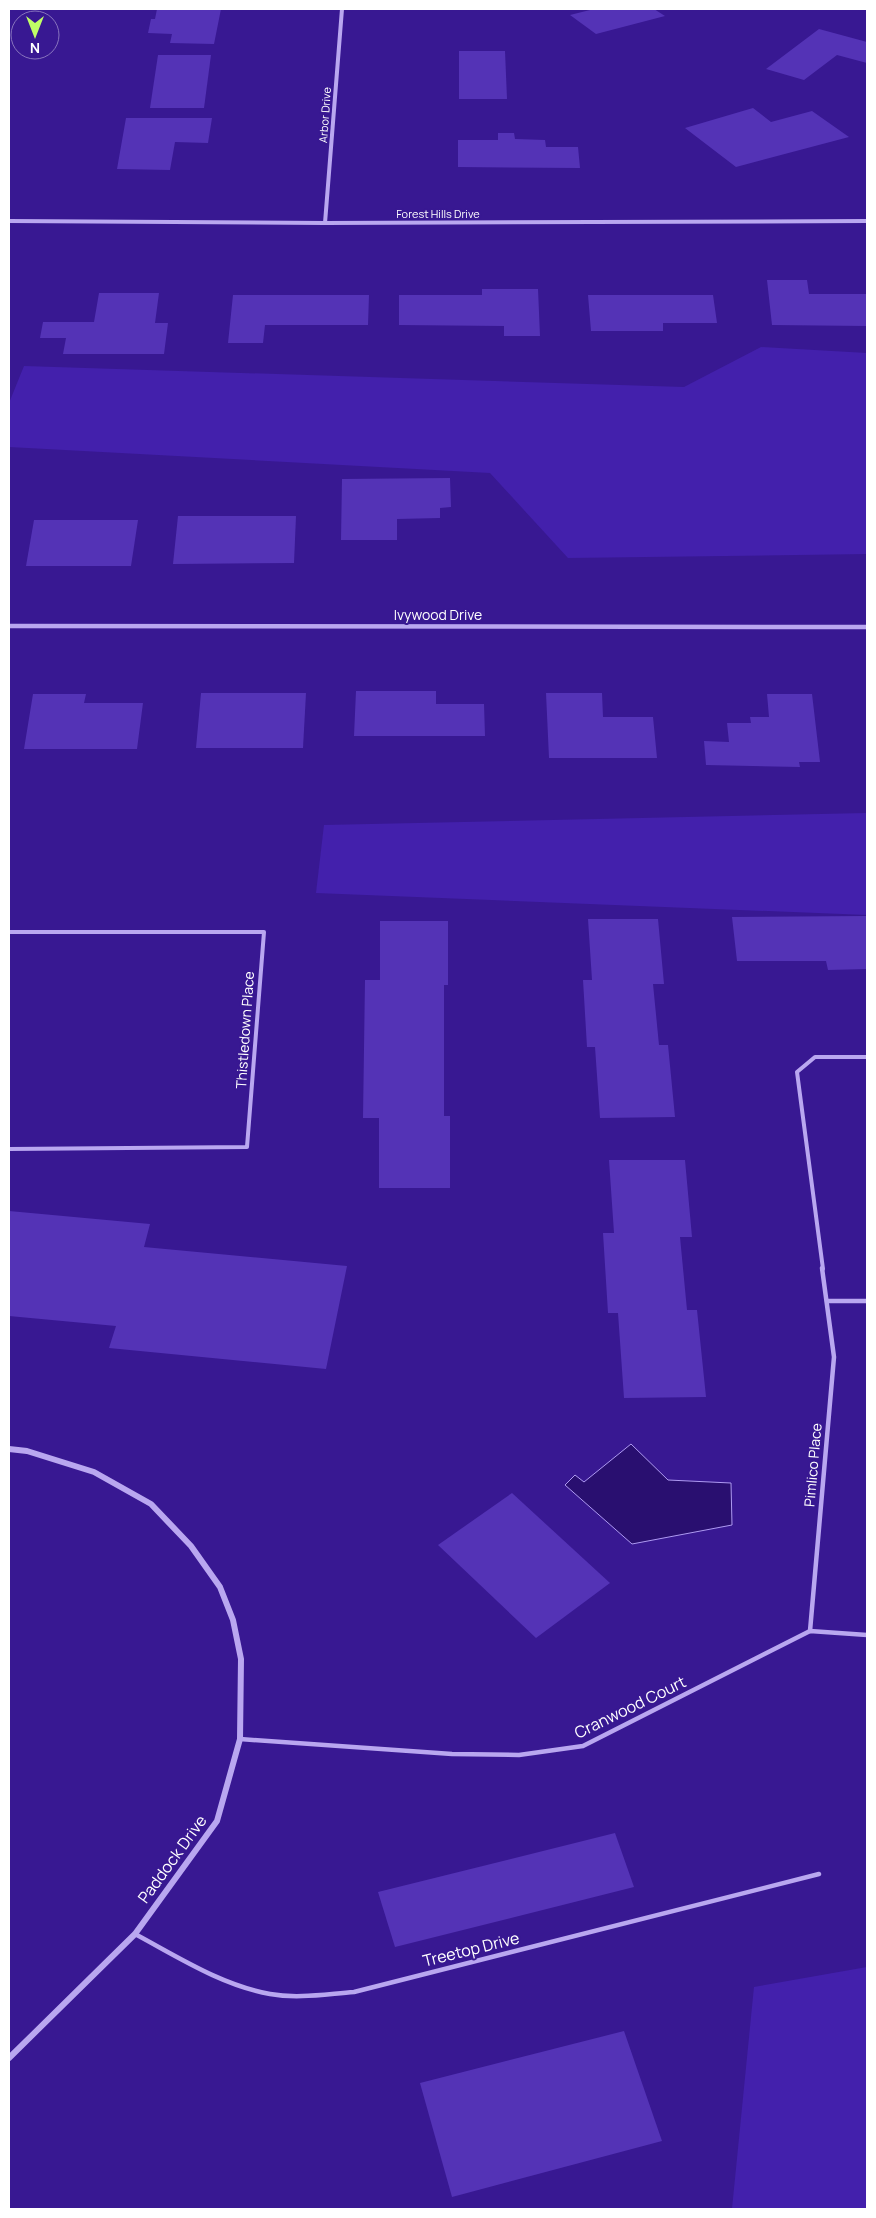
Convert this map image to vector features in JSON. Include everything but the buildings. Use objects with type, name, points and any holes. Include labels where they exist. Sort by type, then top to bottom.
[{"type":"street","name":"Arbor Drive","points":[[325,223],[342,9]]},
{"type":"street","name":"Forest Hills Drive","points":[[9,221],[325,223],[867,220]]},
{"type":"street","name":"Ivywood Drive","points":[[9,626],[867,627]]},
{"type":"street","name":"Paddock Drive","points":[[9,1449],[28,1452],[94,1472],[150,1504],[191,1546],[220,1587],[233,1620],[241,1659],[240,1739],[217,1822],[135,1934],[9,2058]]},
{"type":"lane","name":"Thistledown Place","points":[[9,932],[264,932],[247,1147],[9,1149]]},
{"type":"lane","name":"Pimlico Place","points":[[810,1631],[834,1357],[797,1072],[815,1057],[867,1057]]},
{"type":"lane","points":[[827,1301],[867,1301]]},
{"type":"lane","points":[[810,1631],[867,1635]]},
{"type":"lane","name":"Cranwood Court","points":[[240,1739],[452,1754],[519,1755],[583,1746],[810,1631]]},
{"type":"lane","name":"Treetop Drive","points":[[135,1934],[197,1967],[246,1988],[291,1996],[354,1992],[819,1874]]},
{"type":"shaded area","points":[[761,347],[867,353],[867,554],[568,558],[490,473],[9,447],[9,403],[24,366],[684,387]]},
{"type":"shaded area","points":[[867,813],[867,915],[316,893],[324,825]]},
{"type":"shaded area","points":[[631,1444],[668,1480],[731,1483],[732,1525],[632,1544],[565,1485],[575,1475],[584,1482]]},
{"type":"shaded area","points":[[867,1967],[867,2209],[732,2209],[754,1987]]}]
